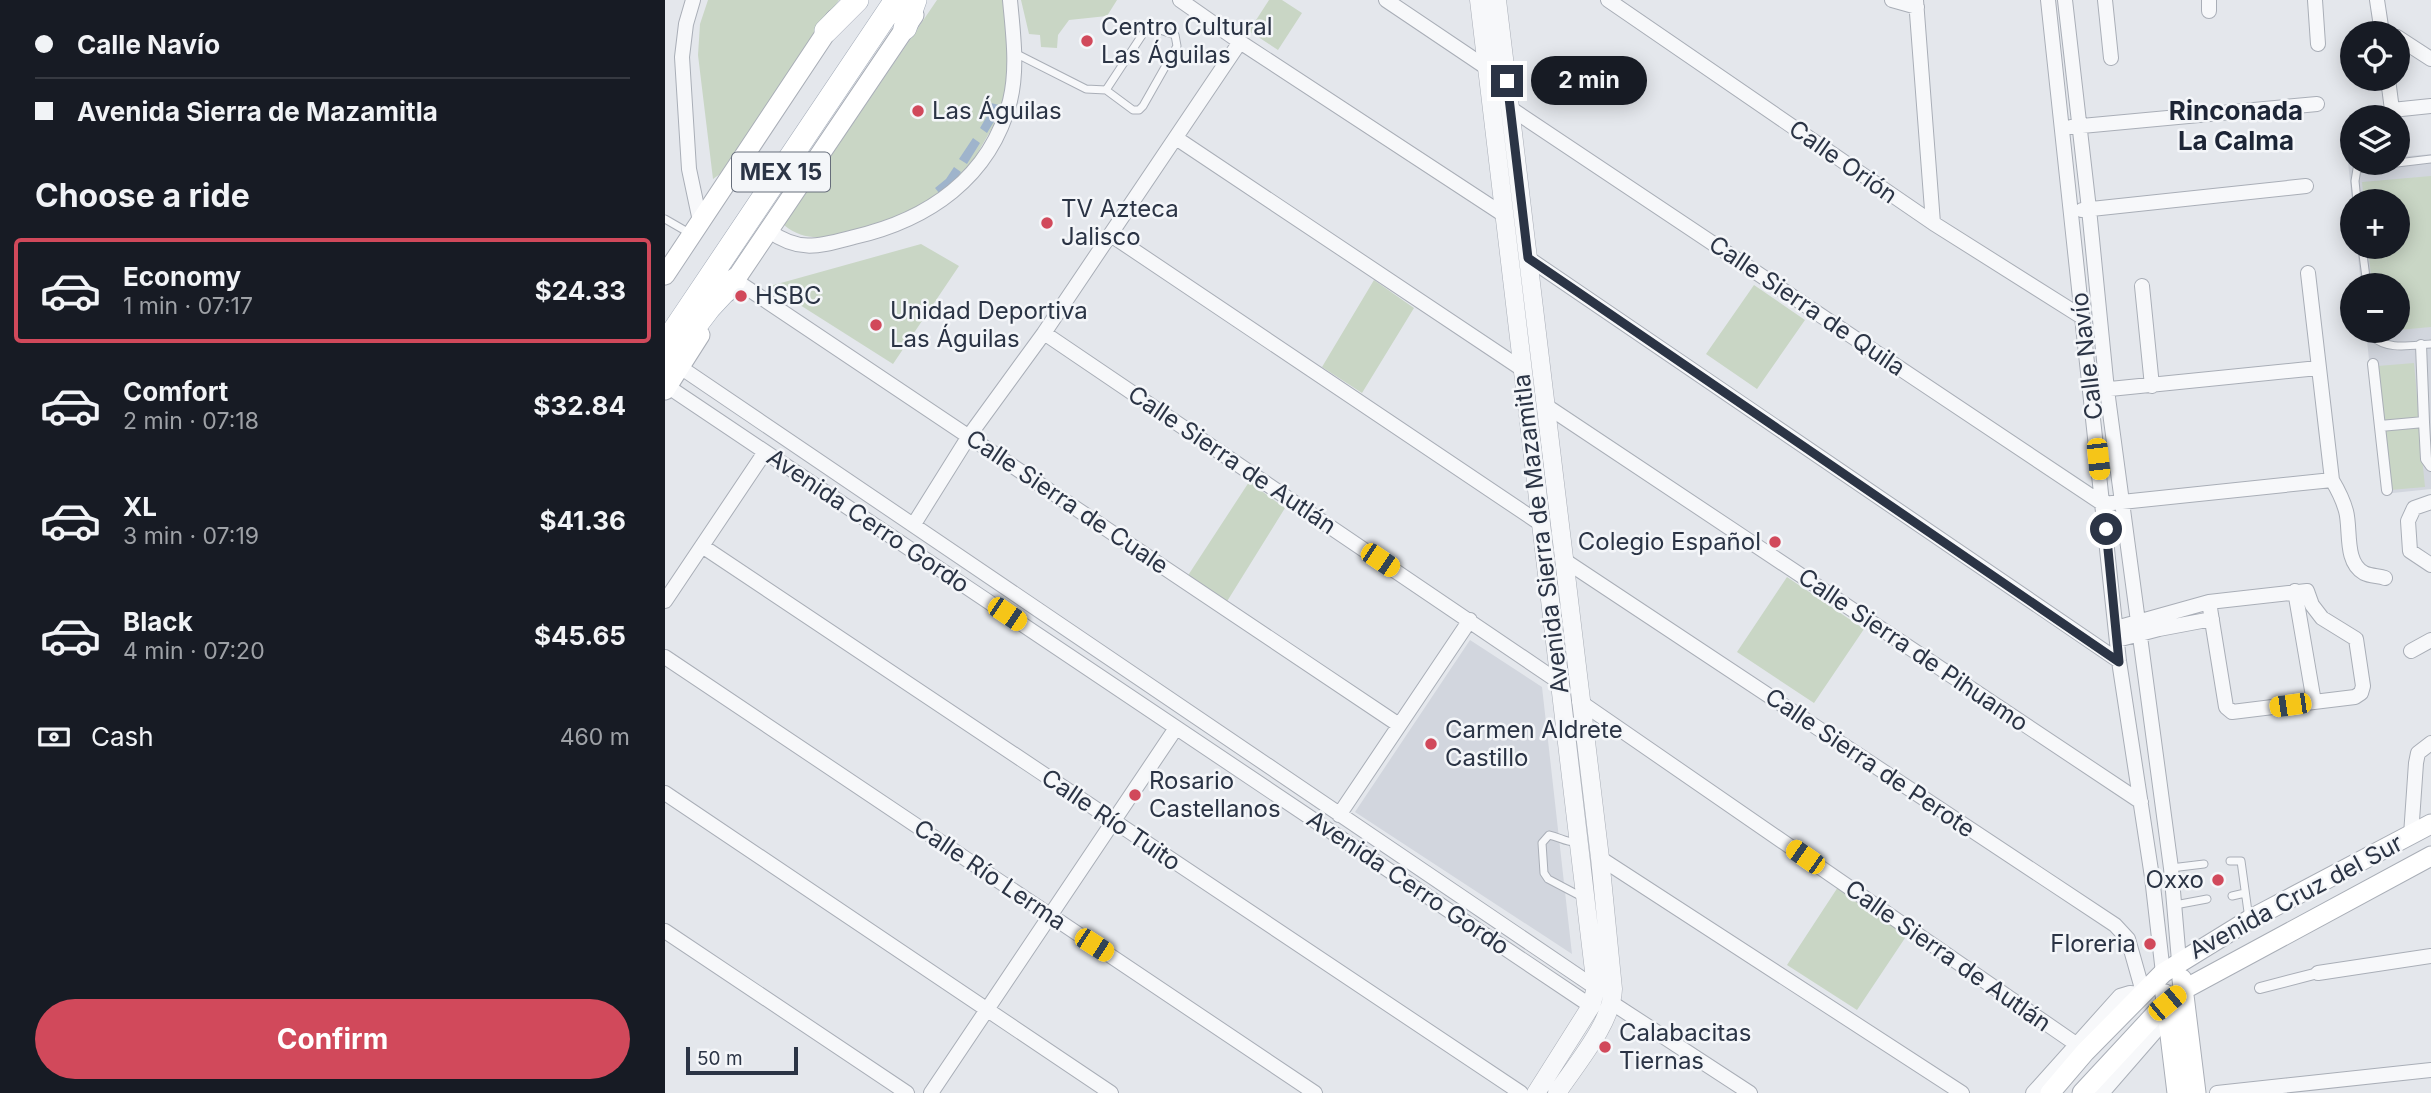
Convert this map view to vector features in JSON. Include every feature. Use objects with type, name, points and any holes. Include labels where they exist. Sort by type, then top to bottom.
[{"type":"main road","points":[[665,275],[847,0]]},
{"type":"main road","points":[[826,31],[857,0]]},
{"type":"main road","name":"MEX 15","points":[[665,316],[877,0]]},
{"type":"main road","name":"MEX 15","points":[[665,344],[896,0]]},
{"type":"main road","points":[[905,28],[915,0]]},
{"type":"main road","points":[[669,377],[709,308],[735,280],[924,0]]},
{"type":"main road","name":"Avenida Cruz del Sur","points":[[2050,1093],[2163,972],[2249,920],[2431,824]]},
{"type":"main road","name":"Avenida Cruz del Sur","points":[[2082,1093],[2163,1007],[2183,990],[2431,856]]},
{"type":"main road","name":"Calle Navío","points":[[2179,961],[2196,1093]]},
{"type":"main road","name":"Calle Navío","points":[[2163,972],[2163,1007],[2177,1093]]},
{"type":"street","points":[[693,0],[685,24],[682,57],[689,169],[696,227]]},
{"type":"street","points":[[769,231],[783,242],[796,246],[821,245],[903,223],[932,208],[954,192],[974,169],[1001,126],[1010,100],[1014,53],[1010,0]]},
{"type":"street","points":[[1180,0],[1504,215]]},
{"type":"street","points":[[1386,0],[1487,68]]},
{"type":"street","name":"Avenida Sierra de Mazamitla","points":[[1479,0],[1487,68],[1528,258],[1565,560],[1599,858],[1594,997]]},
{"type":"street","name":"Avenida Sierra de Mazamitla","points":[[1497,0],[1510,108],[1504,215],[1577,842],[1585,899],[1595,916],[1613,989],[1612,1003]]},
{"type":"street","name":"Calle Orión","points":[[1608,0],[1933,223],[2082,317]]},
{"type":"street","points":[[1892,0],[1916,3],[1933,223]]},
{"type":"street","name":"Calle Navío","points":[[2048,0],[2119,662],[2152,877],[2163,972]]},
{"type":"street","name":"Calle Navío","points":[[2065,0],[2120,503],[2171,868],[2179,961]]},
{"type":"street","points":[[2105,0],[2111,58]]},
{"type":"street","points":[[2315,0],[2318,44]]},
{"type":"street","points":[[2377,0],[2382,21]]},
{"type":"street","points":[[913,524],[969,436],[1044,333],[1240,42]]},
{"type":"street","points":[[2410,45],[2431,59]]},
{"type":"street","points":[[2390,91],[2392,110],[2431,106]]},
{"type":"street","points":[[2062,128],[2317,104]]},
{"type":"street","name":"Calle Sierra de Quila","points":[[1510,108],[2103,505]]},
{"type":"street","points":[[1176,138],[1522,369]]},
{"type":"street","points":[[2070,212],[2306,186]]},
{"type":"street","points":[[1111,235],[1541,524]]},
{"type":"street","points":[[1528,258],[2119,662]]},
{"type":"street","points":[[2308,273],[2332,481],[2347,514],[2351,555],[2357,567],[2364,573],[2385,578]]},
{"type":"street","name":"Calle Sierra de Cuale","points":[[735,280],[1399,725]]},
{"type":"street","points":[[2142,286],[2152,386]]},
{"type":"street","name":"Calle Sierra de Autlán","points":[[1044,333],[1559,681]]},
{"type":"street","points":[[2426,344],[2427,396],[2424,422],[2427,459],[2431,466]]},
{"type":"street","points":[[2373,364],[2387,490]]},
{"type":"street","points":[[2091,391],[2318,368]]},
{"type":"street","name":"Avenida Cerro Gordo","points":[[669,377],[765,452],[1176,728],[1451,912],[1594,997]]},
{"type":"street","name":"Avenida Cerro Gordo","points":[[669,377],[913,524],[1462,898],[1594,997]]},
{"type":"street","name":"Calle Sierra de Pihuamo","points":[[1545,405],[2141,802]]},
{"type":"street","points":[[2380,426],[2424,422]]},
{"type":"street","points":[[665,601],[765,452]]},
{"type":"street","points":[[2103,505],[2332,481]]},
{"type":"street","points":[[1536,488],[1555,485]]},
{"type":"street","points":[[2431,502],[2414,508],[2408,521],[2410,551],[2431,565]]},
{"type":"street","name":"Calle Río Tuito","points":[[702,546],[1521,1093]]},
{"type":"street","name":"Calle Sierra de Perote","points":[[1565,560],[2115,925],[2128,939],[2142,993]]},
{"type":"street","points":[[2295,591],[2314,702]]},
{"type":"street","points":[[2117,634],[2209,602],[2307,591],[2312,605],[2322,618],[2353,636],[2357,643],[2363,685],[2361,693],[2355,697],[2236,713],[2229,710],[2226,706],[2209,602]]},
{"type":"street","points":[[1028,628],[1038,611]]},
{"type":"street","points":[[2139,627],[2212,619]]},
{"type":"street","points":[[1339,815],[1470,620]]},
{"type":"street","points":[[2411,651],[2431,640]]},
{"type":"street","name":"Calle Río Lerma","points":[[665,657],[1315,1093]]},
{"type":"street","name":"Calle Sierra de Autlán","points":[[1579,701],[2076,1044]]},
{"type":"street","points":[[931,1093],[1176,728]]},
{"type":"street","points":[[2411,835],[2416,762],[2418,753],[2431,743]]},
{"type":"street","points":[[665,793],[1111,1093]]},
{"type":"street","points":[[1599,858],[1962,1093]]},
{"type":"street","points":[[1451,912],[1462,898]]},
{"type":"street","points":[[665,931],[907,1093]]},
{"type":"street","points":[[2260,988],[2318,972],[2431,956]]},
{"type":"street","points":[[2033,1093],[2120,996],[2142,993]]},
{"type":"street","points":[[1536,1093],[1594,997]]},
{"type":"street","points":[[1557,1093],[1594,1037],[1612,1003],[1750,1093]]},
{"type":"street","points":[[2102,1093],[2155,1032],[2163,1007]]},
{"type":"street","points":[[2217,1093],[2431,1070]]},
{"type":"lane","points":[[1014,53],[1086,89],[1106,90],[1133,110],[1139,110],[1177,46],[1175,35],[1153,26],[1146,27],[1106,90]]},
{"type":"lane","points":[[2410,161],[2431,159]]},
{"type":"lane","points":[[665,219],[696,227]]},
{"type":"lane","points":[[2380,343],[2396,346],[2426,344]]},
{"type":"lane","points":[[1577,842],[1566,843],[1557,836],[1549,835],[1542,843],[1544,873],[1548,879],[1585,899]]},
{"type":"lane","points":[[2230,861],[2241,861],[2249,920]]},
{"type":"lane","points":[[2171,868],[2204,864]]},
{"type":"lane","points":[[2232,896],[2245,893]]},
{"type":"lane","points":[[2175,905],[2207,899]]},
{"type":"shaded area","points":[[2431,154],[2431,489],[2383,494],[2367,343],[2410,343],[2410,273],[2360,273],[2358,259],[2410,259],[2410,189],[2351,189],[2349,175],[2410,175],[2410,156]]},
{"type":"shaded area","points":[[1470,640],[1542,687],[1572,954],[1355,812]]},
{"type":"green space","points":[[708,0],[839,0],[720,174],[713,179],[698,55],[700,24]]},
{"type":"green space","points":[[937,0],[1003,0],[1008,64],[1007,92],[998,117],[975,158],[959,180],[938,198],[900,217],[830,236],[811,237],[793,231],[784,225]]},
{"type":"green space","points":[[1021,0],[1117,0],[1107,16],[1069,20],[1058,35],[1057,48],[1041,47],[1040,35],[1029,34]]},
{"type":"green space","points":[[1269,0],[1282,0],[1302,13],[1278,50],[1249,31]]},
{"type":"green space","points":[[2431,176],[2431,327],[2410,329],[2410,273],[2371,273],[2369,259],[2410,259],[2410,189],[2363,189],[2362,182]]},
{"type":"green space","name":"Unidad Deportiva Las Águilas","points":[[921,244],[959,266],[893,364],[770,286]]},
{"type":"green space","points":[[1374,280],[1414,308],[1362,393],[1322,367]]},
{"type":"green space","points":[[1754,285],[1805,320],[1757,389],[1706,354]]},
{"type":"green space","points":[[2414,363],[2419,419],[2383,422],[2378,366]]},
{"type":"green space","points":[[2419,426],[2425,487],[2390,490],[2385,429]]},
{"type":"green space","points":[[1249,482],[1285,508],[1226,603],[1187,577]]},
{"type":"green space","points":[[1787,577],[1864,629],[1814,703],[1737,652]]},
{"type":"green space","points":[[1838,887],[1909,932],[1857,1010],[1787,965]]},
{"type":"water","points":[[991,103],[999,105],[995,120],[987,133],[980,128]]},
{"type":"water","points":[[973,138],[980,143],[967,164],[959,159]]},
{"type":"water","points":[[954,167],[961,172],[952,185],[940,194],[935,188],[946,179]]},
{"type":"place","name":"Centro Cultural Las Águilas","points":[[1087,41]]},
{"type":"place","name":"Las Águilas","points":[[918,111]]},
{"type":"place","name":"TV Azteca Jalisco","points":[[1047,223]]},
{"type":"place","name":"HSBC","points":[[741,296]]},
{"type":"place","name":"Unidad Deportiva Las Águilas","points":[[876,325]]},
{"type":"place","name":"Colegio Español","points":[[1775,542]]},
{"type":"place","name":"Carmen Aldrete Castillo","points":[[1431,744]]},
{"type":"place","name":"Rosario Castellanos","points":[[1135,795]]},
{"type":"place","name":"Oxxo","points":[[2218,880]]},
{"type":"place","name":"Floreria","points":[[2150,944]]},
{"type":"place","name":"Calabacitas Tiernas","points":[[1605,1047]]},
{"type":"district","name":"Rinconada La Calma","points":[[2236,126]]},
{"type":"route","points":[[1507,81],[1528,258],[2119,662],[2106,529]]}]
